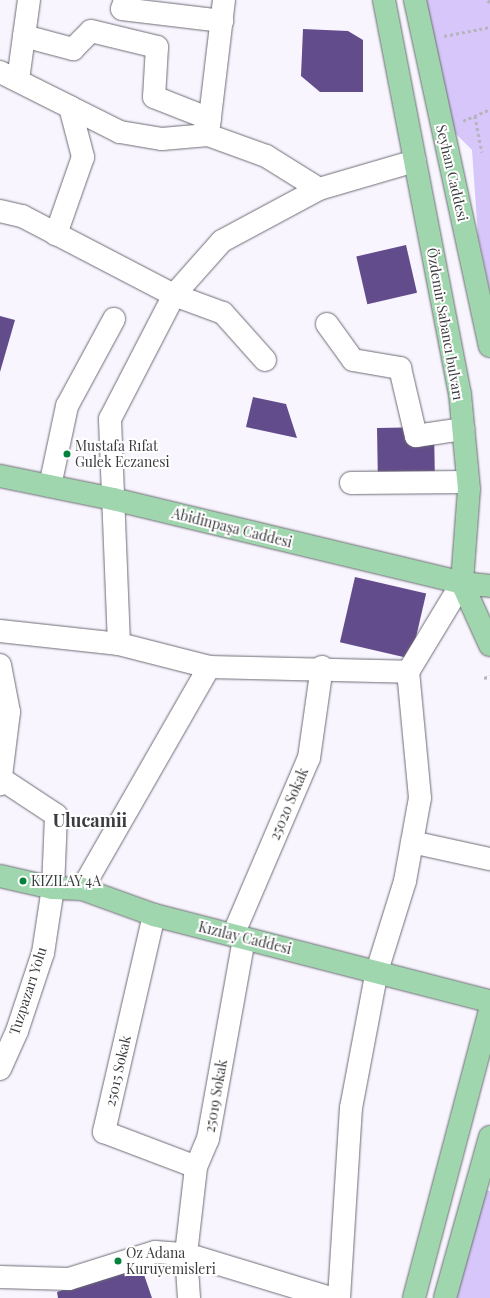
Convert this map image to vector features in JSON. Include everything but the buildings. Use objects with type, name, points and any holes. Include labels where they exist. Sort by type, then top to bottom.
[{"type":"main road","name":"Özdemir Sabancı bulvarı","points":[[384,0],[415,160],[463,429],[468,482],[462,583],[490,645]]},
{"type":"main road","name":"Seyhan Caddesi","points":[[415,0],[490,346]]},
{"type":"main road","name":"Abidinpaşa Caddesi","points":[[0,476],[114,499],[462,583],[490,586]]},
{"type":"main road","name":"Kızılay Caddesi","points":[[0,876],[53,888],[82,889],[154,915],[490,1001]]},
{"type":"main road","points":[[414,1298],[490,1010]]},
{"type":"main road","points":[[445,1298],[490,1137]]},
{"type":"street","points":[[29,0],[24,36],[9,76],[120,132],[162,139],[209,127]]},
{"type":"street","points":[[125,0],[122,9],[223,10],[209,127]]},
{"type":"street","points":[[24,36],[74,49],[91,30],[157,47],[154,97],[266,156],[319,189]]},
{"type":"street","points":[[56,234],[83,157],[70,107]]},
{"type":"street","points":[[119,644],[110,419],[174,295],[222,241],[319,189],[415,160]]},
{"type":"street","points":[[0,211],[22,216],[174,295],[223,313],[265,360]]},
{"type":"street","points":[[50,486],[67,406],[114,319]]},
{"type":"street","points":[[327,324],[353,360],[400,368],[416,436],[463,429]]},
{"type":"street","points":[[351,483],[468,482]]},
{"type":"street","points":[[339,1298],[351,1108],[377,971],[405,881],[420,798],[408,672],[462,583]]},
{"type":"street","points":[[0,631],[119,644],[209,667],[322,667],[408,672]]},
{"type":"street","points":[[0,665],[9,712],[1,782]]},
{"type":"street","points":[[82,889],[209,667]]},
{"type":"street","name":"25020 Sokak","points":[[238,936],[309,758],[322,667]]},
{"type":"street","name":"Tuzpazarı Yolu","points":[[0,1069],[39,967],[53,888],[56,815],[1,782]]},
{"type":"street","points":[[412,842],[490,859]]},
{"type":"street","name":"25015 Sokak","points":[[154,915],[104,1132],[196,1167]]},
{"type":"street","name":"25019 Sokak","points":[[189,1298],[186,1254],[196,1167],[208,1139],[238,936]]},
{"type":"street","points":[[0,1277],[69,1279],[155,1252],[186,1254],[331,1298]]},
{"type":"path","points":[[423,42],[490,27]]},
{"type":"path","points":[[442,129],[490,109]]},
{"type":"path","points":[[475,116],[482,152]]},
{"type":"path","points":[[484,678],[490,676]]},
{"type":"shaded area","points":[[426,0],[490,0],[490,291],[478,236],[472,150],[448,126]]},
{"type":"shaded area","points":[[487,1190],[490,1191],[490,1298],[451,1298]]},
{"type":"place","name":"Mustafa Rıfat Gulek Eczanesi","points":[[67,454]]},
{"type":"place","name":"KIZILAY 4A","points":[[23,881]]},
{"type":"place","name":"Oz Adana Kuruyemisleri","points":[[118,1261]]},
{"type":"district","name":"Ulucamii","points":[[90,820]]}]
